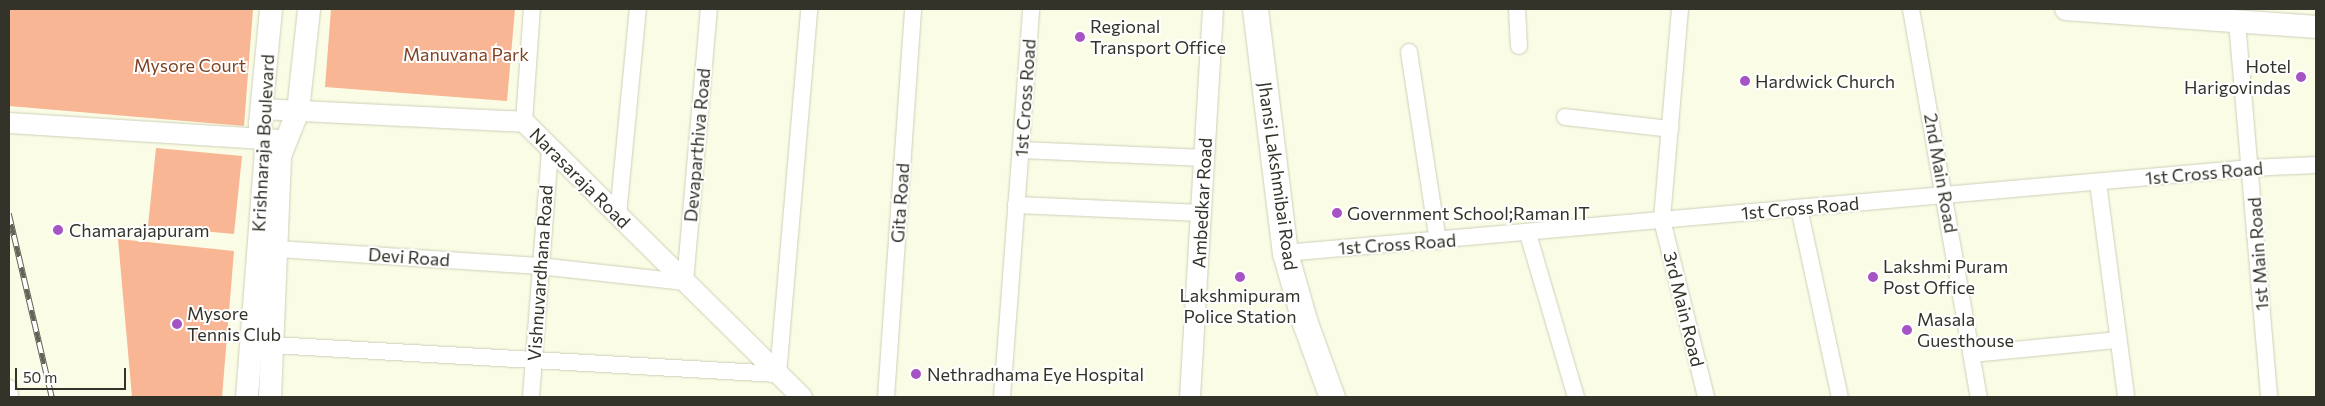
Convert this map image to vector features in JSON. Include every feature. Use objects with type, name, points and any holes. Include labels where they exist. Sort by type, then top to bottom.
[{"type":"main road","name":"Krishnaraja Boulevard","points":[[247,397],[266,151],[261,109],[271,9]]},
{"type":"main road","name":"Krishnaraja Boulevard","points":[[270,397],[278,249],[280,156],[298,111],[309,9]]},
{"type":"main road","name":"Jhansi Lakshmibai Road","points":[[1255,9],[1285,253],[1305,323],[1332,397]]},
{"type":"main road","points":[[2066,9],[2316,27]]},
{"type":"street","points":[[524,122],[532,9]]},
{"type":"street","points":[[618,215],[638,9]]},
{"type":"street","name":"Devaparthiva Road","points":[[685,282],[709,9]]},
{"type":"street","points":[[272,346],[533,362],[778,374],[809,9]]},
{"type":"street","name":"Gita Road","points":[[886,397],[913,9]]},
{"type":"street","name":"1st Cross Road","points":[[1002,397],[1031,9]]},
{"type":"street","name":"Ambedkar Road","points":[[1190,397],[1202,214],[1212,9]]},
{"type":"street","points":[[1518,9],[1519,46]]},
{"type":"street","name":"3rd Main Road","points":[[1680,9],[1662,220],[1706,397]]},
{"type":"street","name":"2nd Main Road","points":[[1911,9],[1979,397]]},
{"type":"street","name":"1st Main Road","points":[[2237,22],[2251,168],[2269,397]]},
{"type":"street","points":[[1409,52],[1438,241]]},
{"type":"street","name":"Narasaraja Road","points":[[261,109],[524,122],[802,397]]},
{"type":"street","points":[[1565,117],[1670,129]]},
{"type":"street","points":[[9,123],[287,140]]},
{"type":"street","name":"Vishnuvardhana Road","points":[[531,397],[539,266],[550,148]]},
{"type":"street","points":[[1021,150],[1205,158]]},
{"type":"street","name":"1st Cross Road","points":[[1285,253],[1528,234],[1662,220],[2251,168],[2316,166]]},
{"type":"street","points":[[2098,182],[2126,397]]},
{"type":"street","points":[[1016,205],[1202,214]]},
{"type":"street","points":[[1799,208],[1840,397]]},
{"type":"street","points":[[1528,234],[1576,397]]},
{"type":"street","name":"Devi Road","points":[[278,249],[539,266],[685,282]]},
{"type":"street","points":[[1972,354],[2118,340]]},
{"type":"street","points":[[9,388],[10,397]]},
{"type":"green space","name":"Mysore Court","points":[[9,9],[253,9],[244,126],[9,106]]},
{"type":"green space","name":"Manuvana Park","points":[[331,9],[515,9],[507,101],[325,87]]},
{"type":"green space","points":[[156,148],[242,156],[234,234],[148,226]]},
{"type":"green space","name":"Mysore Tennis Club","points":[[118,239],[234,251],[222,397],[132,397]]},
{"type":"railway","points":[[9,214],[52,397]]},
{"type":"place","name":"Regional Transport Office","points":[[1080,37]]},
{"type":"place","name":"Hotel Harigovindas","points":[[2301,77]]},
{"type":"place","name":"Hardwick Church","points":[[1745,81]]},
{"type":"place","name":"Government School;Raman IT","points":[[1337,213]]},
{"type":"place","name":"Chamarajapuram","points":[[58,230]]},
{"type":"place","name":"Lakshmipuram Police Station","points":[[1240,277]]},
{"type":"place","name":"Lakshmi Puram Post Office","points":[[1873,277]]},
{"type":"place","name":"Mysore Tennis Club","points":[[177,324]]},
{"type":"place","name":"Masala Guesthouse","points":[[1907,330]]},
{"type":"place","name":"Nethradhama Eye Hospital","points":[[916,374]]}]
